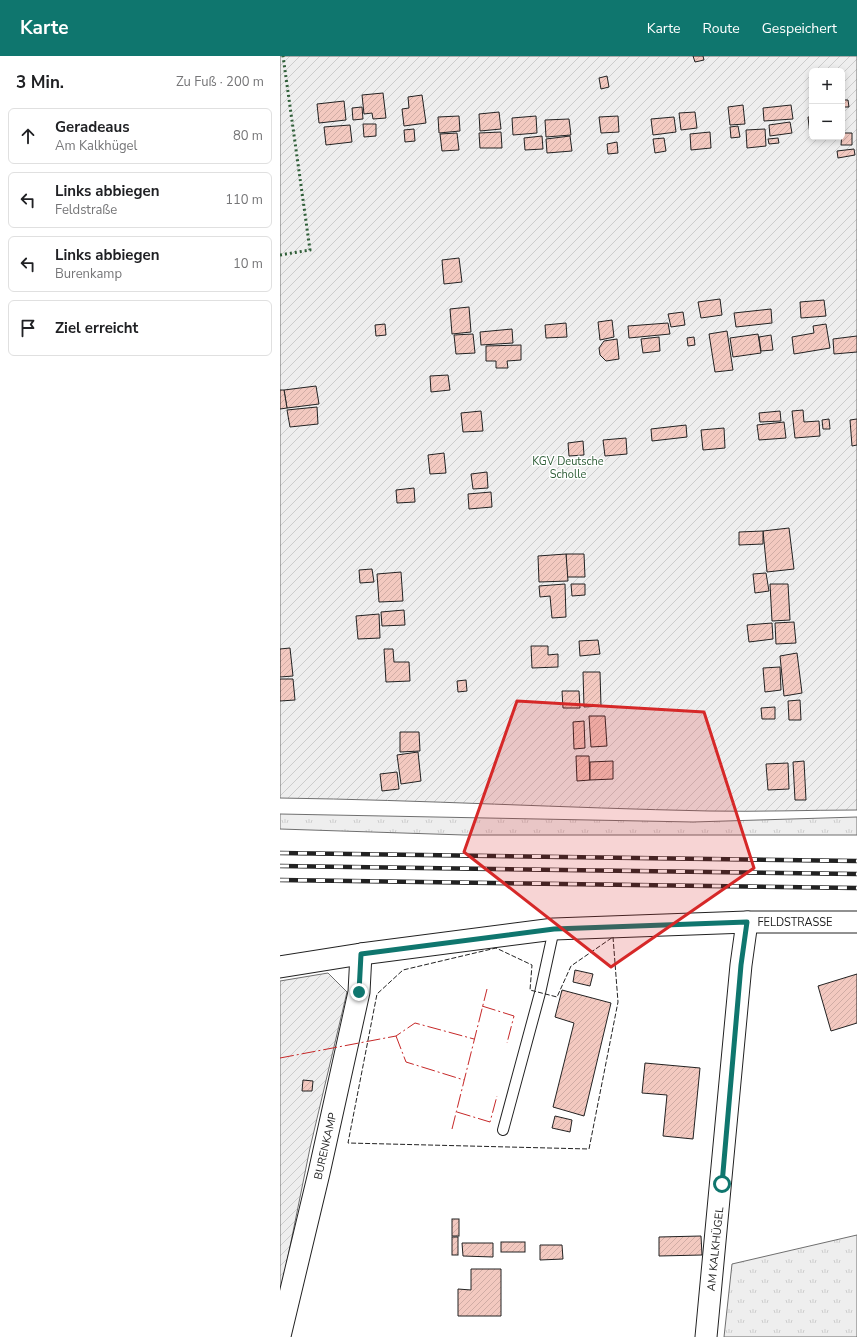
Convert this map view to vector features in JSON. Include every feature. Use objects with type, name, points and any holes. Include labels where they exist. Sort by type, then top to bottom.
[{"type":"street","name":"FELDSTRASSE","points":[[280,967],[361,954],[554,929],[747,922],[857,922]]},
{"type":"street","name":"AM KALKHÜGEL","points":[[706,1337],[741,965],[747,922]]},
{"type":"street","name":"BURENKAMP","points":[[280,1336],[359,992],[361,954]]},
{"type":"lane","points":[[503,1130],[540,993],[554,929]]},
{"type":"highlighted area","points":[[517,701],[704,712],[754,868],[611,967],[464,852]]},
{"type":"green space","name":"KGV Deutsche Scholle","points":[[280,56],[857,56],[857,810],[709,811],[387,800],[280,798]]},
{"type":"green space","points":[[280,814],[693,822],[857,817],[857,835],[464,835],[280,829]]},
{"type":"green space","points":[[328,973],[347,992],[310,1148],[280,1296],[280,981]]},
{"type":"green space","points":[[857,1235],[857,1337],[724,1337],[732,1264]]},
{"type":"building","points":[[693,56],[703,56],[704,60],[695,62]]},
{"type":"building","points":[[607,76],[609,87],[601,89],[599,78]]},
{"type":"building","points":[[383,93],[386,118],[373,119],[372,113],[364,114],[362,95]]},
{"type":"building","points":[[422,95],[426,123],[404,126],[402,109],[409,108],[408,97]]},
{"type":"building","points":[[845,100],[848,100],[849,107],[845,107]]},
{"type":"building","points":[[344,101],[346,120],[319,123],[317,104]]},
{"type":"building","points":[[743,105],[745,124],[730,125],[728,107]]},
{"type":"building","points":[[791,105],[793,119],[764,121],[763,108]]},
{"type":"building","points":[[362,107],[363,119],[353,120],[352,108]]},
{"type":"building","points":[[499,112],[501,129],[480,131],[479,114]]},
{"type":"building","points":[[695,112],[697,128],[681,130],[679,113]]},
{"type":"building","points":[[459,116],[460,131],[439,133],[438,117]]},
{"type":"building","points":[[536,116],[537,133],[513,135],[512,118]]},
{"type":"building","points":[[618,116],[619,132],[601,133],[599,117]]},
{"type":"building","points":[[674,117],[676,132],[653,135],[651,119]]},
{"type":"building","points":[[569,119],[571,135],[546,137],[545,120]]},
{"type":"building","points":[[790,122],[792,133],[770,136],[769,125]]},
{"type":"building","points":[[363,124],[376,124],[376,136],[364,137]]},
{"type":"building","points":[[350,125],[352,142],[326,145],[324,127]]},
{"type":"building","points":[[738,126],[740,137],[731,138],[730,127]]},
{"type":"building","points":[[414,129],[415,141],[405,142],[404,130]]},
{"type":"building","points":[[765,129],[766,146],[747,148],[746,130]]},
{"type":"building","points":[[501,132],[502,148],[480,148],[479,133]]},
{"type":"building","points":[[710,132],[711,148],[691,150],[690,134]]},
{"type":"building","points":[[457,133],[459,150],[442,151],[440,134]]},
{"type":"building","points":[[845,133],[852,133],[852,145],[841,145],[841,140],[845,140]]},
{"type":"building","points":[[542,136],[543,149],[525,150],[524,138]]},
{"type":"building","points":[[570,136],[572,151],[547,153],[546,139]]},
{"type":"building","points":[[664,138],[666,151],[655,153],[653,139]]},
{"type":"building","points":[[778,138],[779,143],[769,144],[768,139]]},
{"type":"building","points":[[617,142],[618,153],[608,154],[607,144]]},
{"type":"building","points":[[854,149],[855,155],[838,158],[837,151]]},
{"type":"building","points":[[459,258],[462,282],[444,284],[442,260]]},
{"type":"building","points":[[720,299],[722,315],[701,318],[698,302]]},
{"type":"building","points":[[824,300],[826,316],[801,318],[800,302]]},
{"type":"building","points":[[469,307],[471,332],[452,334],[450,309]]},
{"type":"building","points":[[771,309],[772,323],[736,327],[734,313]]},
{"type":"building","points":[[683,312],[685,325],[671,327],[668,314]]},
{"type":"building","points":[[612,320],[614,337],[600,340],[598,322]]},
{"type":"building","points":[[566,323],[567,337],[546,338],[545,325]]},
{"type":"building","points":[[668,323],[670,334],[629,338],[628,326]]},
{"type":"building","points":[[385,324],[386,335],[376,336],[375,325]]},
{"type":"building","points":[[826,324],[830,348],[794,354],[792,337],[814,333],[813,326]]},
{"type":"building","points":[[512,329],[513,343],[481,345],[480,332]]},
{"type":"building","points":[[727,331],[733,370],[715,372],[709,334]]},
{"type":"building","points":[[473,334],[475,353],[456,354],[454,335]]},
{"type":"building","points":[[758,334],[761,353],[733,357],[730,338]]},
{"type":"building","points":[[771,335],[773,350],[761,351],[759,337]]},
{"type":"building","points":[[857,336],[857,352],[834,354],[833,339]]},
{"type":"building","points":[[659,337],[660,351],[643,353],[641,339]]},
{"type":"building","points":[[694,337],[695,345],[688,346],[687,338]]},
{"type":"building","points":[[617,339],[619,359],[606,361],[600,355],[599,348],[604,341]]},
{"type":"building","points":[[521,345],[521,360],[507,361],[508,368],[496,368],[496,361],[486,361],[486,346]]},
{"type":"building","points":[[448,375],[450,390],[431,392],[430,376]]},
{"type":"building","points":[[316,386],[319,404],[287,408],[284,390]]},
{"type":"building","points":[[280,390],[284,390],[287,408],[280,409]]},
{"type":"building","points":[[317,407],[318,424],[290,427],[287,410]]},
{"type":"building","points":[[803,410],[804,422],[819,421],[820,436],[795,438],[792,411]]},
{"type":"building","points":[[481,411],[483,431],[463,432],[461,413]]},
{"type":"building","points":[[780,411],[781,421],[760,422],[759,413]]},
{"type":"building","points":[[829,419],[830,429],[823,429],[822,420]]},
{"type":"building","points":[[857,419],[857,445],[852,446],[850,420]]},
{"type":"building","points":[[784,422],[786,438],[759,440],[757,425]]},
{"type":"building","points":[[686,425],[687,437],[652,441],[651,429]]},
{"type":"building","points":[[724,428],[725,448],[703,450],[701,430]]},
{"type":"building","points":[[626,438],[627,454],[605,456],[603,440]]},
{"type":"building","points":[[583,441],[584,455],[569,456],[568,443]]},
{"type":"building","points":[[444,453],[446,473],[430,474],[428,455]]},
{"type":"building","points":[[487,472],[488,488],[473,489],[471,474]]},
{"type":"building","points":[[414,488],[415,502],[397,503],[396,490]]},
{"type":"building","points":[[491,492],[492,507],[469,509],[468,494]]},
{"type":"building","points":[[789,528],[794,569],[767,572],[763,531]]},
{"type":"building","points":[[763,531],[763,544],[739,545],[739,532]]},
{"type":"building","points":[[566,554],[584,554],[585,577],[567,577]]},
{"type":"building","points":[[566,554],[568,581],[539,582],[538,556]]},
{"type":"building","points":[[372,569],[374,582],[360,583],[359,570]]},
{"type":"building","points":[[401,572],[403,601],[379,602],[377,574]]},
{"type":"building","points":[[766,573],[769,591],[755,593],[753,574]]},
{"type":"building","points":[[565,584],[566,617],[552,618],[550,596],[540,597],[539,586]]},
{"type":"building","points":[[571,584],[585,584],[585,595],[572,596]]},
{"type":"building","points":[[770,584],[788,584],[790,620],[772,621]]},
{"type":"building","points":[[404,610],[405,625],[382,626],[381,612]]},
{"type":"building","points":[[379,614],[380,638],[358,639],[356,616]]},
{"type":"building","points":[[794,622],[796,643],[776,644],[775,623]]},
{"type":"building","points":[[772,623],[773,639],[749,642],[747,625]]},
{"type":"building","points":[[598,640],[600,654],[580,656],[579,641]]},
{"type":"building","points":[[531,646],[548,646],[548,655],[558,654],[558,667],[532,668]]},
{"type":"building","points":[[290,648],[293,676],[280,677],[280,649]]},
{"type":"building","points":[[384,649],[393,649],[394,662],[409,662],[410,681],[386,682]]},
{"type":"building","points":[[797,653],[802,693],[784,696],[780,656]]},
{"type":"building","points":[[780,667],[781,690],[765,692],[763,668]]},
{"type":"building","points":[[583,672],[600,672],[601,706],[584,707]]},
{"type":"building","points":[[280,679],[293,679],[295,700],[280,701]]},
{"type":"building","points":[[466,680],[467,691],[458,692],[457,681]]},
{"type":"building","points":[[562,691],[579,691],[580,708],[563,708]]},
{"type":"building","points":[[800,700],[801,720],[789,720],[788,701]]},
{"type":"building","points":[[775,707],[775,719],[762,719],[761,708]]},
{"type":"building","points":[[589,716],[605,716],[607,746],[591,747]]},
{"type":"building","points":[[584,721],[585,748],[574,749],[573,722]]},
{"type":"building","points":[[400,732],[419,732],[420,751],[400,752]]},
{"type":"building","points":[[418,752],[421,781],[401,784],[397,755]]},
{"type":"building","points":[[576,756],[589,756],[590,780],[577,781]]},
{"type":"building","points":[[613,761],[613,779],[590,780],[590,762]]},
{"type":"building","points":[[804,761],[806,800],[795,800],[793,762]]},
{"type":"building","points":[[788,763],[789,789],[768,790],[766,764]]},
{"type":"building","points":[[397,772],[399,789],[382,791],[380,774]]},
{"type":"building","points":[[575,970],[593,974],[590,986],[573,982]]},
{"type":"building","points":[[857,974],[857,1023],[831,1031],[818,986]]},
{"type":"building","points":[[562,990],[611,1003],[584,1116],[553,1107],[574,1023],[555,1017]]},
{"type":"building","points":[[645,1063],[700,1068],[693,1139],[663,1136],[667,1095],[642,1093]]},
{"type":"building","points":[[303,1080],[313,1081],[312,1091],[302,1091]]},
{"type":"building","points":[[555,1116],[572,1120],[570,1132],[552,1128]]},
{"type":"building","points":[[452,1219],[459,1219],[459,1236],[452,1236]]},
{"type":"building","points":[[701,1236],[702,1255],[659,1256],[659,1237]]},
{"type":"building","points":[[452,1237],[458,1237],[458,1255],[452,1255]]},
{"type":"building","points":[[501,1242],[525,1242],[525,1252],[501,1252]]},
{"type":"building","points":[[462,1243],[493,1243],[493,1257],[463,1256]]},
{"type":"building","points":[[540,1245],[562,1245],[563,1259],[540,1260]]},
{"type":"building","points":[[471,1269],[501,1269],[501,1316],[458,1316],[458,1289],[471,1290]]},
{"type":"railway","points":[[280,853],[857,861]]},
{"type":"railway","points":[[280,866],[857,874]]},
{"type":"railway","points":[[280,880],[857,888]]},
{"type":"hedge","points":[[280,255],[310,250],[283,56]]},
{"type":"fence","points":[[613,937],[618,1002],[589,1149],[348,1143],[377,994],[403,970],[496,948],[532,965],[530,990],[557,997],[571,966],[613,937]]},
{"type":"power","points":[[452,1129],[487,989]]},
{"type":"power","points":[[482,1006],[514,1016],[507,1043]]},
{"type":"power","points":[[280,1058],[396,1036],[415,1023],[474,1039]]},
{"type":"power","points":[[396,1036],[406,1062],[464,1080]]},
{"type":"power","points":[[457,1112],[490,1122],[497,1096]]},
{"type":"route","points":[[359,992],[361,954],[554,929],[747,922],[741,965],[722,1184]]}]
